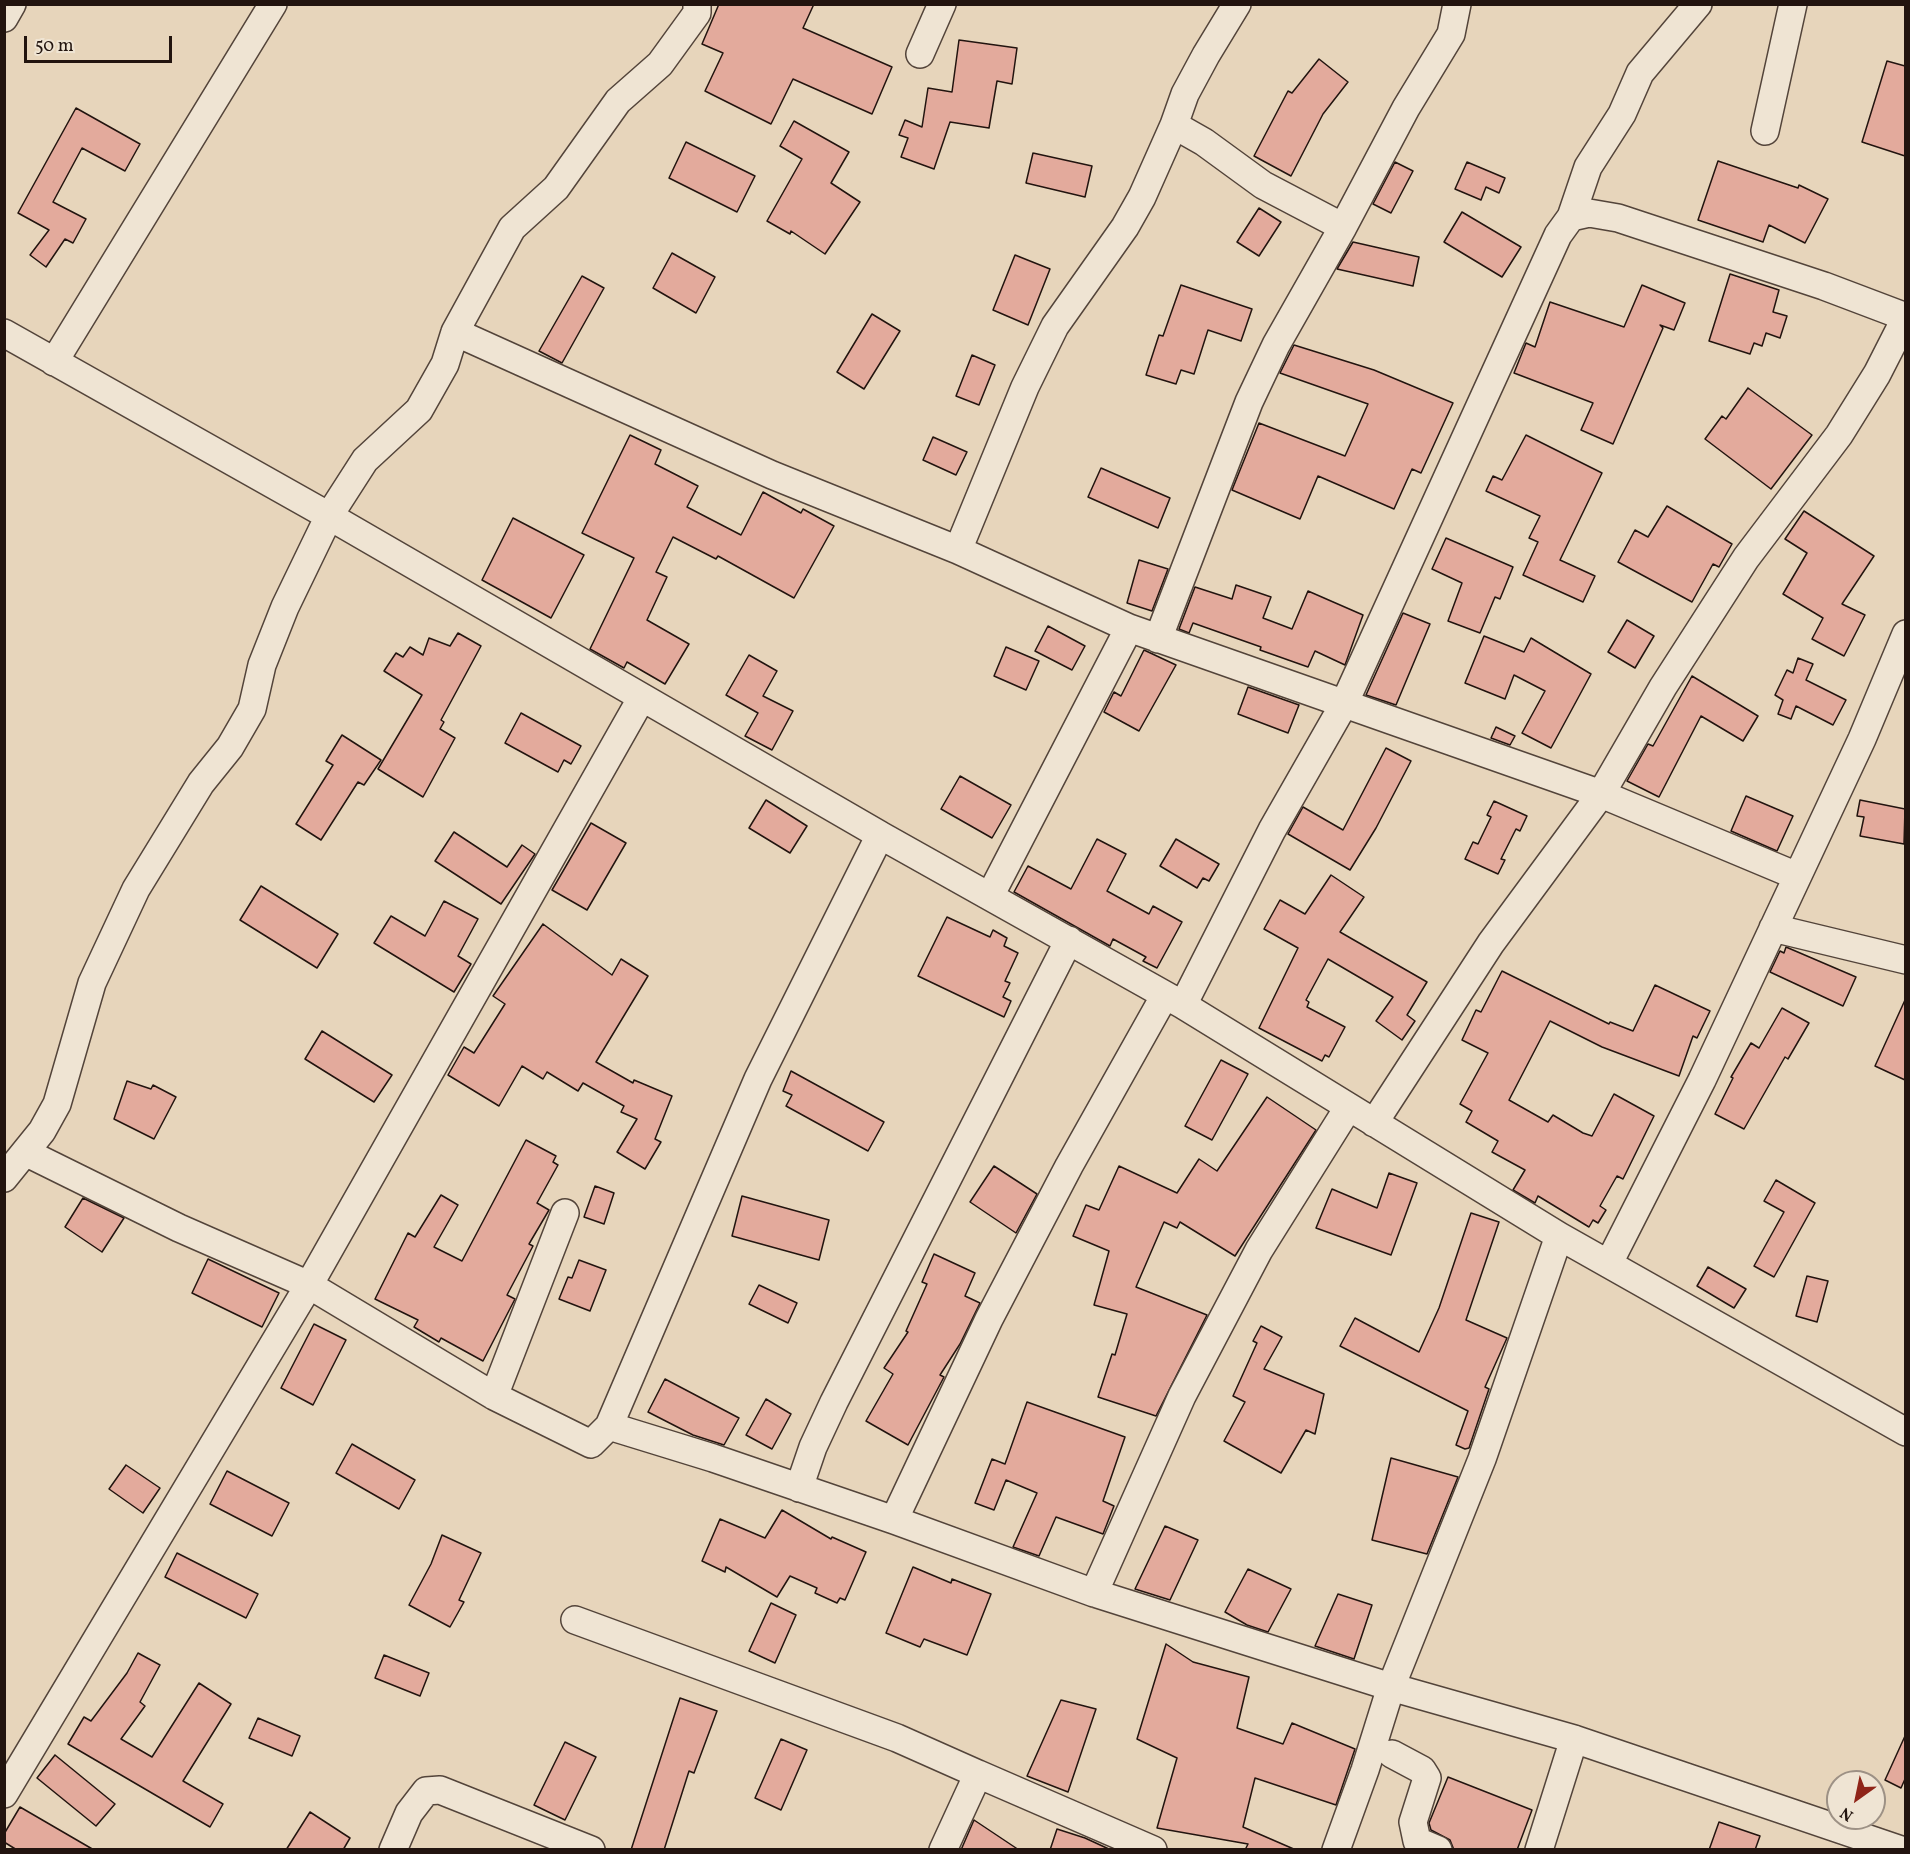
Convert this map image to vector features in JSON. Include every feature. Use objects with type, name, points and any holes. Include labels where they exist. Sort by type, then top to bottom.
[{"type":"street","points":[[4,18],[12,4]]},
{"type":"street","points":[[54,362],[273,4]]},
{"type":"street","points":[[4,1178],[15,1154],[42,1131],[57,1104],[92,983],[136,889],[201,783],[230,747],[252,709],[262,665],[285,607],[329,516],[365,460],[419,410],[445,364],[455,332],[512,228],[556,188],[618,101],[660,64],[697,13],[697,4]]},
{"type":"street","points":[[920,54],[942,4]]},
{"type":"street","points":[[958,550],[1025,387],[1055,326],[1125,227],[1142,197],[1185,94],[1237,4]]},
{"type":"street","points":[[1158,639],[1249,402],[1276,345],[1343,227],[1406,108],[1451,34],[1458,4]]},
{"type":"street","points":[[894,1520],[1000,1299],[1069,1166],[1174,1000],[1344,704],[1558,235],[1571,217],[1588,167],[1622,114],[1640,73],[1698,4]]},
{"type":"street","points":[[1765,131],[1794,4]]},
{"type":"street","points":[[1174,125],[1204,142],[1263,185],[1343,227]]},
{"type":"street","points":[[1374,1123],[1491,944],[1601,794],[1663,687],[1746,558],[1839,435],[1877,374],[1905,317],[1824,286],[1618,218],[1589,213],[1571,217]]},
{"type":"street","points":[[455,332],[772,475],[958,550],[1129,628],[1601,794],[1797,876]]},
{"type":"street","points":[[4,333],[329,516],[641,699],[1174,1000],[1559,1236],[1905,1432]]},
{"type":"street","points":[[990,896],[1129,628]]},
{"type":"street","points":[[1609,1263],[1702,1080],[1862,739],[1905,634]]},
{"type":"street","points":[[7,1783],[309,1285],[641,699]]},
{"type":"street","points":[[15,1154],[309,1285],[494,1396],[591,1444],[609,1426],[758,1079],[880,835]]},
{"type":"street","points":[[1773,928],[1905,960]]},
{"type":"street","points":[[799,1488],[813,1447],[834,1402],[1069,940]]},
{"type":"street","points":[[1095,1593],[1182,1396],[1259,1250],[1348,1108]]},
{"type":"street","points":[[494,1396],[565,1213]]},
{"type":"street","points":[[1335,1850],[1365,1770],[1391,1688],[1482,1459],[1559,1236]]},
{"type":"street","points":[[609,1426],[713,1458],[894,1520],[1095,1593],[1391,1688],[1574,1739],[1901,1850]]},
{"type":"street","points":[[575,1620],[897,1738],[1153,1850]]},
{"type":"street","points":[[1539,1850],[1574,1739]]},
{"type":"street","points":[[1392,1754],[1422,1770],[1427,1778],[1413,1822],[1423,1847]]},
{"type":"street","points":[[943,1850],[978,1774]]},
{"type":"street","points":[[393,1850],[409,1813],[426,1791],[440,1790],[591,1850]]},
{"type":"building","points":[[719,4],[814,4],[803,28],[892,67],[872,114],[793,79],[771,124],[705,91],[723,53],[702,44]]},
{"type":"building","points":[[959,40],[1017,48],[1012,84],[997,81],[989,128],[950,122],[934,169],[901,157],[908,138],[899,135],[905,120],[922,127],[928,88],[952,92]]},
{"type":"building","points":[[1319,59],[1348,82],[1323,114],[1291,176],[1254,156],[1288,91],[1292,93]]},
{"type":"building","points":[[1887,61],[1905,66],[1905,156],[1862,142]]},
{"type":"building","points":[[76,108],[140,144],[125,171],[82,148],[53,202],[86,219],[73,243],[65,239],[46,267],[30,255],[49,230],[18,213]]},
{"type":"building","points":[[794,121],[849,152],[831,183],[860,202],[825,254],[791,231],[790,234],[767,221],[802,159],[780,146]]},
{"type":"building","points":[[686,142],[755,176],[737,212],[669,178]]},
{"type":"building","points":[[1033,153],[1092,166],[1085,197],[1026,183]]},
{"type":"building","points":[[1718,161],[1798,188],[1799,185],[1828,199],[1805,243],[1769,225],[1763,242],[1698,220]]},
{"type":"building","points":[[1395,162],[1413,171],[1391,213],[1373,204]]},
{"type":"building","points":[[1467,162],[1505,178],[1499,193],[1486,187],[1481,200],[1455,189]]},
{"type":"building","points":[[1259,208],[1281,222],[1259,256],[1237,242]]},
{"type":"building","points":[[1462,212],[1521,247],[1502,277],[1444,242]]},
{"type":"building","points":[[1353,242],[1419,257],[1413,286],[1337,269]]},
{"type":"building","points":[[672,253],[715,277],[696,313],[653,288]]},
{"type":"building","points":[[1015,255],[1050,269],[1028,325],[993,310]]},
{"type":"building","points":[[1730,274],[1779,290],[1773,312],[1787,316],[1780,338],[1766,333],[1762,346],[1754,343],[1750,354],[1709,341]]},
{"type":"building","points":[[582,276],[604,288],[562,363],[539,351]]},
{"type":"building","points":[[1181,285],[1252,309],[1241,341],[1208,330],[1194,374],[1181,370],[1176,384],[1146,375],[1159,335],[1163,336]]},
{"type":"building","points":[[1642,285],[1685,303],[1674,330],[1660,325],[1663,328],[1613,444],[1581,430],[1593,403],[1514,373],[1526,343],[1535,347],[1550,302],[1624,327]]},
{"type":"building","points":[[872,314],[900,331],[864,389],[837,372]]},
{"type":"building","points":[[1294,345],[1374,370],[1453,403],[1421,473],[1412,469],[1394,509],[1318,476],[1300,519],[1232,490],[1259,423],[1345,456],[1368,404],[1280,373]]},
{"type":"building","points":[[972,355],[995,365],[979,405],[956,396]]},
{"type":"building","points":[[1748,388],[1812,435],[1771,489],[1705,439],[1722,416],[1726,419]]},
{"type":"building","points":[[630,435],[661,450],[655,464],[698,486],[687,507],[741,535],[763,492],[801,513],[803,509],[834,526],[794,598],[718,556],[716,559],[673,537],[656,572],[667,577],[647,620],[689,644],[665,684],[627,662],[624,668],[590,649],[634,558],[582,533]]},
{"type":"building","points":[[1526,435],[1602,473],[1560,560],[1595,576],[1583,602],[1523,575],[1538,542],[1529,538],[1540,516],[1486,491],[1493,476],[1502,480]]},
{"type":"building","points":[[933,437],[967,452],[956,475],[923,460]]},
{"type":"building","points":[[1101,468],[1170,498],[1158,528],[1088,497]]},
{"type":"building","points":[[1667,506],[1732,544],[1719,567],[1713,564],[1692,602],[1618,562],[1635,530],[1648,537]]},
{"type":"building","points":[[1804,511],[1874,556],[1842,604],[1865,615],[1844,656],[1812,639],[1823,618],[1783,594],[1807,553],[1785,539]]},
{"type":"building","points":[[513,518],[584,555],[551,618],[482,580]]},
{"type":"building","points":[[1446,538],[1513,567],[1500,599],[1495,597],[1480,633],[1448,621],[1462,583],[1432,569]]},
{"type":"building","points":[[1139,560],[1168,569],[1152,611],[1127,603]]},
{"type":"building","points":[[1236,585],[1271,597],[1263,618],[1292,629],[1308,591],[1363,615],[1345,665],[1315,651],[1308,667],[1260,650],[1261,647],[1193,623],[1189,633],[1179,629],[1195,587],[1232,599]]},
{"type":"building","points":[[1403,613],[1430,624],[1396,705],[1366,695]]},
{"type":"building","points":[[1627,620],[1654,636],[1635,668],[1608,652]]},
{"type":"building","points":[[1048,626],[1085,646],[1072,670],[1035,651]]},
{"type":"building","points":[[458,633],[481,646],[441,720],[444,722],[440,729],[455,738],[423,797],[378,769],[422,695],[384,671],[396,653],[403,657],[410,647],[423,655],[429,638],[450,646]]},
{"type":"building","points":[[1484,636],[1524,652],[1531,638],[1591,674],[1551,748],[1522,733],[1545,691],[1514,675],[1505,699],[1465,683]]},
{"type":"building","points":[[1006,647],[1039,661],[1026,690],[994,676]]},
{"type":"building","points":[[1144,650],[1176,665],[1139,731],[1104,712],[1114,692],[1121,696]]},
{"type":"building","points":[[749,655],[777,671],[763,696],[793,711],[772,750],[745,736],[758,713],[726,695]]},
{"type":"building","points":[[1798,658],[1813,664],[1806,680],[1846,700],[1833,725],[1796,706],[1791,719],[1778,714],[1783,700],[1775,695],[1787,670],[1793,673]]},
{"type":"building","points":[[1692,676],[1758,716],[1743,741],[1701,716],[1659,797],[1627,781],[1648,744],[1653,746]]},
{"type":"building","points":[[1248,687],[1299,705],[1288,733],[1238,714]]},
{"type":"building","points":[[521,713],[581,746],[571,764],[564,760],[558,772],[505,743]]},
{"type":"building","points":[[1496,727],[1515,736],[1510,745],[1491,738]]},
{"type":"building","points":[[342,735],[381,760],[364,785],[358,782],[321,840],[296,824],[333,765],[326,761]]},
{"type":"building","points":[[1386,748],[1411,761],[1376,828],[1350,870],[1288,834],[1303,807],[1343,830]]},
{"type":"building","points":[[960,776],[1011,805],[992,838],[941,809]]},
{"type":"building","points":[[1746,796],[1793,816],[1777,851],[1731,831]]},
{"type":"building","points":[[766,800],[807,826],[790,853],[749,828]]},
{"type":"building","points":[[1860,800],[1905,809],[1904,844],[1860,836],[1864,817],[1857,816]]},
{"type":"building","points":[[1494,801],[1527,816],[1520,831],[1516,829],[1501,859],[1505,860],[1498,874],[1465,859],[1473,842],[1478,844],[1491,817],[1487,815]]},
{"type":"building","points":[[591,823],[626,843],[587,910],[552,890]]},
{"type":"building","points":[[454,832],[507,867],[522,845],[535,854],[501,904],[435,861]]},
{"type":"building","points":[[1097,839],[1126,854],[1107,891],[1149,914],[1153,906],[1182,922],[1157,968],[1143,961],[1146,957],[1113,939],[1110,946],[1014,892],[1028,866],[1071,889]]},
{"type":"building","points":[[1176,839],[1219,864],[1209,881],[1203,878],[1197,888],[1160,866]]},
{"type":"building","points":[[1331,875],[1364,897],[1340,932],[1427,982],[1407,1015],[1415,1021],[1402,1040],[1376,1021],[1393,997],[1328,959],[1306,1000],[1309,1002],[1307,1007],[1345,1027],[1329,1057],[1325,1055],[1322,1061],[1259,1028],[1298,948],[1264,929],[1280,900],[1305,914]]},
{"type":"building","points":[[261,886],[338,934],[317,968],[240,920]]},
{"type":"building","points":[[444,901],[478,919],[458,956],[471,964],[454,992],[374,943],[391,916],[425,936]]},
{"type":"building","points":[[947,917],[990,937],[993,930],[1007,938],[1004,946],[1018,953],[1005,981],[1010,983],[1003,997],[1011,1001],[1004,1017],[918,976]]},
{"type":"building","points":[[543,924],[612,975],[621,959],[648,976],[596,1062],[633,1083],[634,1080],[672,1096],[655,1139],[661,1142],[645,1169],[617,1152],[637,1119],[621,1112],[624,1106],[583,1083],[578,1091],[547,1072],[543,1079],[522,1066],[499,1106],[448,1075],[464,1047],[474,1053],[505,1004],[493,996]]},
{"type":"building","points":[[1786,947],[1856,977],[1843,1006],[1770,972],[1780,951],[1784,953]]},
{"type":"building","points":[[1502,971],[1609,1024],[1610,1022],[1633,1031],[1655,985],[1710,1011],[1697,1038],[1693,1036],[1679,1076],[1602,1047],[1550,1021],[1509,1100],[1548,1122],[1553,1115],[1592,1136],[1614,1094],[1654,1116],[1623,1179],[1617,1176],[1600,1206],[1606,1210],[1598,1223],[1593,1220],[1589,1227],[1538,1196],[1535,1203],[1513,1190],[1525,1170],[1492,1152],[1498,1141],[1466,1122],[1472,1111],[1460,1104],[1488,1053],[1462,1040],[1476,1010],[1481,1012]]},
{"type":"building","points":[[1905,1000],[1905,1080],[1875,1066]]},
{"type":"building","points":[[1782,1008],[1809,1023],[1788,1059],[1785,1057],[1744,1129],[1715,1114],[1733,1078],[1731,1077],[1751,1043],[1759,1048]]},
{"type":"building","points":[[322,1031],[392,1075],[374,1102],[305,1059]]},
{"type":"building","points":[[1221,1060],[1248,1074],[1212,1140],[1185,1126]]},
{"type":"building","points":[[791,1071],[884,1122],[868,1151],[786,1106],[792,1095],[783,1091]]},
{"type":"building","points":[[127,1081],[151,1089],[153,1085],[176,1097],[154,1139],[114,1119]]},
{"type":"building","points":[[1267,1097],[1316,1130],[1235,1256],[1180,1222],[1177,1228],[1164,1222],[1136,1287],[1207,1315],[1156,1416],[1098,1397],[1112,1354],[1115,1355],[1127,1314],[1094,1305],[1109,1251],[1073,1236],[1086,1205],[1099,1210],[1119,1166],[1177,1193],[1199,1159],[1217,1171]]},
{"type":"building","points":[[526,1140],[556,1156],[553,1162],[558,1165],[537,1203],[549,1210],[529,1244],[533,1246],[507,1295],[515,1299],[483,1361],[441,1338],[439,1342],[414,1327],[418,1320],[375,1299],[408,1233],[415,1237],[441,1195],[458,1205],[434,1247],[462,1261]]},
{"type":"building","points":[[994,1166],[1037,1194],[1016,1233],[970,1202]]},
{"type":"building","points":[[1389,1173],[1417,1183],[1391,1255],[1316,1228],[1332,1189],[1377,1208]]},
{"type":"building","points":[[1776,1180],[1815,1203],[1774,1277],[1754,1266],[1784,1212],[1764,1201]]},
{"type":"building","points":[[595,1186],[614,1193],[604,1224],[584,1217]]},
{"type":"building","points":[[742,1196],[829,1220],[819,1260],[732,1236]]},
{"type":"building","points":[[83,1198],[124,1218],[102,1252],[65,1227]]},
{"type":"building","points":[[1471,1213],[1499,1222],[1466,1320],[1507,1338],[1485,1387],[1489,1389],[1469,1448],[1465,1449],[1456,1445],[1468,1411],[1340,1346],[1355,1318],[1419,1352],[1439,1308]]},
{"type":"building","points":[[934,1254],[975,1273],[965,1296],[980,1303],[960,1344],[940,1375],[944,1377],[908,1445],[866,1421],[893,1374],[884,1368],[908,1332],[906,1331],[927,1284],[922,1282]]},
{"type":"building","points":[[208,1259],[279,1293],[262,1327],[192,1293]]},
{"type":"building","points":[[579,1260],[606,1270],[590,1311],[559,1299],[568,1277],[572,1278]]},
{"type":"building","points":[[1708,1267],[1746,1289],[1734,1308],[1697,1286]]},
{"type":"building","points":[[1807,1276],[1828,1281],[1817,1322],[1796,1316]]},
{"type":"building","points":[[759,1285],[797,1303],[788,1323],[749,1304]]},
{"type":"building","points":[[314,1324],[346,1340],[313,1405],[281,1388]]},
{"type":"building","points":[[1261,1326],[1282,1337],[1264,1369],[1324,1394],[1315,1434],[1306,1430],[1281,1473],[1224,1441],[1245,1402],[1233,1396],[1257,1343],[1253,1341]]},
{"type":"building","points":[[665,1379],[739,1418],[724,1445],[693,1435],[648,1412]]},
{"type":"building","points":[[766,1399],[791,1414],[772,1449],[746,1435]]},
{"type":"building","points":[[1027,1402],[1125,1437],[1103,1501],[1114,1506],[1103,1534],[1056,1517],[1039,1556],[1013,1547],[1037,1493],[1006,1480],[994,1510],[975,1503],[992,1459],[1005,1464]]},
{"type":"building","points":[[352,1444],[415,1480],[399,1509],[336,1473]]},
{"type":"building","points":[[1391,1458],[1458,1477],[1427,1554],[1372,1540]]},
{"type":"building","points":[[126,1465],[160,1488],[143,1513],[109,1489]]},
{"type":"building","points":[[227,1471],[289,1503],[272,1536],[210,1504]]},
{"type":"building","points":[[782,1510],[831,1539],[832,1537],[866,1552],[845,1600],[840,1598],[837,1603],[815,1593],[817,1588],[790,1576],[777,1597],[726,1567],[725,1572],[702,1561],[720,1519],[765,1538]]},
{"type":"building","points":[[1165,1526],[1198,1540],[1170,1600],[1135,1589]]},
{"type":"building","points":[[442,1535],[481,1553],[459,1600],[464,1602],[450,1627],[409,1605],[431,1564]]},
{"type":"building","points":[[177,1553],[258,1594],[246,1618],[165,1577]]},
{"type":"building","points":[[913,1567],[951,1583],[952,1579],[991,1594],[967,1655],[924,1639],[920,1647],[886,1633]]},
{"type":"building","points":[[1248,1569],[1291,1589],[1268,1632],[1247,1625],[1225,1612]]},
{"type":"building","points":[[1338,1594],[1372,1605],[1354,1659],[1315,1646]]},
{"type":"building","points":[[771,1603],[796,1615],[775,1663],[749,1651]]},
{"type":"building","points":[[1166,1644],[1193,1662],[1249,1677],[1237,1728],[1283,1744],[1292,1723],[1355,1749],[1336,1805],[1255,1778],[1243,1827],[1296,1850],[1245,1850],[1248,1844],[1157,1828],[1177,1758],[1137,1739]]},
{"type":"building","points":[[138,1653],[160,1665],[140,1702],[145,1706],[121,1739],[152,1757],[199,1683],[231,1704],[183,1781],[223,1804],[210,1827],[68,1744],[84,1717],[91,1721],[127,1673]]},
{"type":"building","points":[[384,1655],[429,1673],[420,1696],[375,1678]]},
{"type":"building","points":[[680,1698],[717,1711],[694,1773],[689,1771],[664,1850],[631,1850]]},
{"type":"building","points":[[1061,1700],[1096,1709],[1068,1792],[1027,1776]]},
{"type":"building","points":[[258,1718],[300,1736],[292,1756],[249,1738]]},
{"type":"building","points":[[1905,1736],[1905,1779],[1901,1788],[1886,1780]]},
{"type":"building","points":[[781,1739],[807,1750],[781,1810],[755,1798]]},
{"type":"building","points":[[565,1742],[596,1757],[565,1820],[534,1805]]},
{"type":"building","points":[[55,1755],[115,1804],[96,1826],[37,1778]]},
{"type":"building","points":[[1448,1777],[1532,1810],[1517,1850],[1454,1850],[1450,1840],[1431,1830],[1429,1823]]},
{"type":"building","points":[[20,1807],[94,1850],[17,1850],[4,1842],[4,1834]]},
{"type":"building","points":[[310,1812],[350,1838],[343,1850],[286,1850]]},
{"type":"building","points":[[974,1820],[1019,1850],[961,1850]]},
{"type":"building","points":[[1719,1822],[1760,1836],[1755,1850],[1709,1850]]},
{"type":"building","points":[[1057,1829],[1085,1838],[1111,1850],[1050,1850]]}]
